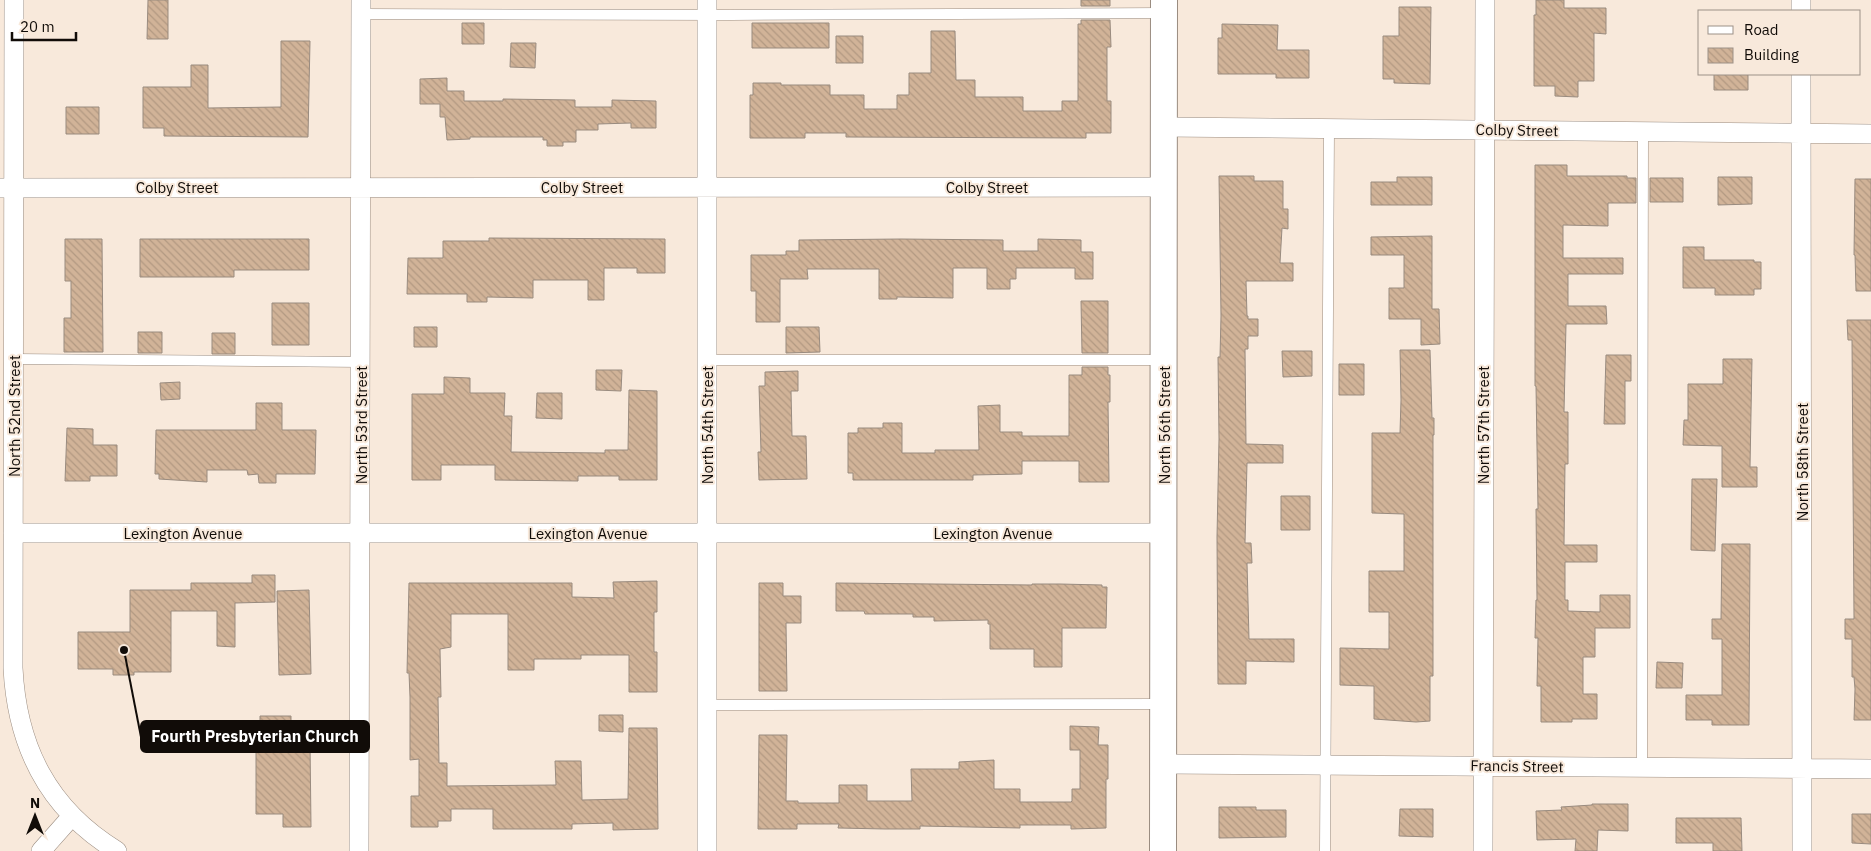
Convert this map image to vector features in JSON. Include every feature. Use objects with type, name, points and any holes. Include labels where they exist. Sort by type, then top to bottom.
[{"type":"main road","name":"North 56th Street","points":[[1163,851],[1164,6]]},
{"type":"street","name":"North 57th Street","points":[[1483,851],[1484,0]]},
{"type":"street","name":"North 53rd Street","points":[[360,851],[361,7]]},
{"type":"street","name":"North 54th Street","points":[[707,8],[707,851]]},
{"type":"street","name":"North 52nd Street","points":[[9,10],[7,188],[14,359],[13,668],[18,715],[30,750],[50,791],[72,816]]},
{"type":"street","name":"North 58th Street","points":[[1801,75],[1802,851]]},
{"type":"street","name":"Colby Street","points":[[1163,127],[1871,134]]},
{"type":"street","name":"Colby Street","points":[[7,188],[1164,187]]},
{"type":"street","name":"Lexington Avenue","points":[[13,533],[1164,533]]},
{"type":"street","name":"Francis Street","points":[[1163,764],[1871,769]]},
{"type":"street","points":[[41,851],[72,816],[95,836],[117,851]]},
{"type":"lane","points":[[361,7],[1164,6]]},
{"type":"lane","points":[[1325,851],[1329,129]]},
{"type":"lane","points":[[1642,767],[1643,132]]},
{"type":"lane","points":[[14,359],[362,362]]},
{"type":"lane","points":[[707,360],[1164,360]]},
{"type":"lane","points":[[707,705],[1163,704]]},
{"type":"building","points":[[148,0],[168,0],[168,39],[147,39]]},
{"type":"building","points":[[1081,0],[1110,0],[1110,6],[1081,6]]},
{"type":"building","points":[[1536,0],[1564,0],[1564,8],[1606,8],[1606,34],[1594,33],[1594,81],[1578,81],[1578,97],[1555,96],[1555,86],[1534,86],[1534,15],[1536,15]]},
{"type":"building","points":[[1399,7],[1431,7],[1430,84],[1394,83],[1394,79],[1383,79],[1383,36],[1399,36]]},
{"type":"building","points":[[1081,20],[1110,20],[1111,47],[1107,47],[1107,101],[1111,101],[1111,133],[1086,133],[1086,138],[846,137],[846,133],[805,133],[805,138],[750,138],[750,95],[753,95],[753,83],[830,85],[830,95],[864,95],[864,109],[897,109],[897,95],[909,95],[909,73],[931,73],[931,31],[955,31],[956,80],[975,80],[975,97],[1023,97],[1023,111],[1062,111],[1062,101],[1078,101],[1078,24],[1081,24]]},
{"type":"building","points":[[462,23],[484,23],[484,44],[462,44]]},
{"type":"building","points":[[752,23],[829,23],[829,48],[752,48]]},
{"type":"building","points":[[1222,24],[1278,25],[1277,50],[1309,50],[1309,78],[1276,78],[1276,74],[1218,74],[1218,38],[1222,38]]},
{"type":"building","points":[[836,36],[863,36],[863,63],[836,63]]},
{"type":"building","points":[[281,41],[310,41],[308,137],[164,136],[164,128],[143,128],[143,87],[191,87],[191,65],[208,65],[208,108],[281,107]]},
{"type":"building","points":[[511,43],[536,43],[535,68],[510,67]]},
{"type":"building","points":[[1714,75],[1748,75],[1748,90],[1714,90]]},
{"type":"building","points":[[447,78],[447,91],[464,91],[464,101],[503,101],[503,99],[575,100],[575,107],[612,107],[612,100],[656,101],[656,128],[631,128],[631,123],[598,124],[598,130],[576,130],[576,142],[563,142],[563,146],[547,146],[547,140],[543,140],[543,137],[470,137],[470,139],[447,140],[445,117],[440,117],[440,104],[420,104],[420,79]]},
{"type":"building","points":[[66,107],[99,107],[99,134],[66,134]]},
{"type":"building","points":[[1535,165],[1567,165],[1567,176],[1627,176],[1627,178],[1636,178],[1636,203],[1608,203],[1608,226],[1563,225],[1563,258],[1623,258],[1623,274],[1568,274],[1568,306],[1606,306],[1607,324],[1566,324],[1564,412],[1568,412],[1568,464],[1565,464],[1564,545],[1597,545],[1597,562],[1565,562],[1565,600],[1568,600],[1568,611],[1600,612],[1600,595],[1630,595],[1630,628],[1595,628],[1595,657],[1583,657],[1583,694],[1597,694],[1597,719],[1572,719],[1572,722],[1541,722],[1541,686],[1537,686],[1538,638],[1535,638],[1537,600],[1536,509],[1538,509],[1535,386]]},
{"type":"building","points":[[1219,176],[1254,176],[1254,181],[1283,181],[1283,209],[1288,209],[1288,229],[1282,228],[1280,263],[1293,263],[1293,281],[1246,281],[1247,316],[1248,319],[1258,319],[1258,336],[1248,336],[1248,349],[1245,349],[1246,444],[1283,445],[1283,463],[1247,463],[1245,543],[1251,543],[1252,563],[1247,563],[1249,639],[1294,639],[1294,662],[1246,661],[1246,684],[1218,684],[1218,357],[1220,357],[1221,316]]},
{"type":"building","points":[[1397,177],[1432,177],[1432,205],[1371,205],[1371,182],[1397,182]]},
{"type":"building","points":[[1718,177],[1752,177],[1752,204],[1718,205]]},
{"type":"building","points":[[1650,178],[1683,178],[1683,202],[1650,202]]},
{"type":"building","points":[[1855,179],[1871,179],[1871,291],[1856,291],[1854,255]]},
{"type":"building","points":[[1432,236],[1432,309],[1439,309],[1440,344],[1421,345],[1421,319],[1389,319],[1389,288],[1404,288],[1404,255],[1371,255],[1371,237]]},
{"type":"building","points":[[489,238],[665,239],[665,273],[637,273],[637,268],[604,268],[604,300],[588,300],[588,280],[533,280],[533,298],[487,297],[487,302],[467,302],[467,294],[407,294],[408,258],[443,258],[443,241],[489,241]]},
{"type":"building","points":[[65,239],[102,239],[103,352],[64,352],[64,318],[71,318],[71,281],[65,281]]},
{"type":"building","points":[[140,239],[309,239],[309,270],[234,270],[234,277],[140,277]]},
{"type":"building","points":[[1038,239],[1081,240],[1081,252],[1093,252],[1093,279],[1075,279],[1075,268],[1016,268],[1016,279],[1010,279],[1010,289],[987,289],[987,268],[953,268],[953,298],[897,297],[897,299],[879,299],[879,269],[807,269],[808,279],[780,279],[780,322],[756,322],[756,291],[751,291],[751,255],[786,255],[786,251],[799,251],[799,240],[1003,240],[1003,251],[1038,251]]},
{"type":"building","points":[[1683,247],[1704,247],[1704,260],[1754,260],[1754,262],[1761,262],[1761,289],[1754,289],[1754,295],[1715,295],[1715,288],[1683,288]]},
{"type":"building","points":[[1081,301],[1108,301],[1108,353],[1082,353]]},
{"type":"building","points":[[272,303],[309,303],[309,345],[272,345]]},
{"type":"building","points":[[1847,320],[1871,320],[1871,720],[1854,720],[1855,689],[1854,677],[1852,677],[1852,639],[1845,639],[1845,619],[1854,619],[1852,340],[1848,340]]},
{"type":"building","points":[[414,327],[437,327],[437,347],[414,347]]},
{"type":"building","points":[[786,327],[819,327],[820,352],[786,353]]},
{"type":"building","points":[[138,332],[162,332],[162,353],[138,353]]},
{"type":"building","points":[[212,333],[235,333],[235,354],[212,354]]},
{"type":"building","points":[[1400,350],[1430,350],[1432,418],[1434,418],[1433,676],[1430,676],[1430,721],[1416,722],[1374,719],[1374,686],[1340,685],[1340,648],[1389,649],[1389,612],[1369,612],[1369,571],[1404,571],[1404,514],[1372,513],[1372,433],[1400,433]]},
{"type":"building","points":[[1282,351],[1312,351],[1312,376],[1283,377]]},
{"type":"building","points":[[1606,355],[1631,355],[1631,381],[1625,381],[1625,424],[1604,424]]},
{"type":"building","points":[[1723,359],[1752,359],[1750,467],[1757,467],[1757,487],[1722,487],[1722,446],[1683,445],[1684,420],[1688,420],[1688,384],[1723,384]]},
{"type":"building","points":[[1339,364],[1364,364],[1364,395],[1339,395]]},
{"type":"building","points":[[1082,367],[1108,367],[1108,375],[1110,375],[1110,402],[1108,402],[1109,482],[1079,482],[1079,461],[1022,461],[1022,474],[973,475],[973,480],[853,480],[853,473],[848,473],[848,433],[858,433],[858,428],[883,428],[883,423],[902,423],[902,453],[935,453],[935,450],[979,450],[978,406],[1000,405],[1000,432],[1022,432],[1022,436],[1069,436],[1069,375],[1082,375]]},
{"type":"building","points":[[596,370],[622,370],[621,391],[596,390]]},
{"type":"building","points":[[798,371],[798,391],[791,391],[792,436],[806,436],[807,479],[759,480],[758,452],[761,452],[759,386],[765,386],[765,372]]},
{"type":"building","points":[[444,377],[470,378],[470,393],[505,393],[504,416],[512,416],[511,452],[605,453],[605,450],[628,450],[629,390],[657,391],[657,480],[619,480],[619,476],[578,476],[578,481],[495,480],[495,465],[441,465],[441,480],[412,480],[412,394],[444,394]]},
{"type":"building","points":[[180,382],[180,399],[161,400],[160,383]]},
{"type":"building","points":[[537,393],[562,393],[562,419],[536,418]]},
{"type":"building","points":[[256,403],[282,403],[282,430],[316,430],[315,474],[276,474],[276,483],[259,483],[258,474],[248,475],[247,470],[207,470],[207,482],[159,479],[159,474],[155,474],[156,430],[256,430]]},
{"type":"building","points":[[67,428],[93,429],[93,445],[117,445],[117,476],[90,476],[90,481],[65,481]]},
{"type":"building","points":[[1692,479],[1717,479],[1715,551],[1691,550]]},
{"type":"building","points":[[1281,496],[1310,496],[1310,530],[1281,530]]},
{"type":"building","points":[[1722,544],[1750,544],[1749,725],[1712,725],[1712,720],[1686,720],[1686,695],[1722,695],[1722,639],[1712,639],[1712,619],[1721,619]]},
{"type":"building","points":[[252,575],[275,575],[275,602],[235,603],[235,647],[217,646],[217,611],[171,611],[171,672],[134,672],[134,675],[113,675],[113,669],[78,669],[78,632],[130,632],[130,590],[191,590],[191,583],[252,583]]},
{"type":"building","points":[[657,581],[657,612],[654,612],[654,652],[657,652],[657,692],[629,692],[629,655],[581,655],[581,659],[534,659],[534,670],[508,670],[508,614],[451,614],[451,647],[440,649],[441,697],[438,697],[439,763],[447,763],[447,786],[556,785],[555,761],[581,761],[582,800],[628,799],[629,728],[657,728],[658,829],[613,830],[613,823],[572,824],[572,829],[493,829],[493,809],[451,809],[451,821],[438,821],[438,827],[411,827],[411,796],[419,796],[419,759],[410,760],[410,697],[409,673],[407,673],[409,583],[572,583],[572,597],[614,598],[613,582]]},
{"type":"building","points":[[759,583],[783,583],[783,596],[801,596],[801,623],[786,623],[787,691],[759,691]]},
{"type":"building","points":[[836,583],[1102,585],[1102,587],[1107,587],[1106,628],[1062,628],[1062,667],[1034,667],[1034,649],[990,649],[990,624],[988,624],[988,620],[934,621],[934,617],[913,617],[913,614],[865,614],[864,611],[836,611]]},
{"type":"building","points":[[309,590],[311,674],[279,675],[277,591]]},
{"type":"building","points":[[1657,662],[1683,663],[1682,688],[1656,688]]},
{"type":"building","points":[[599,715],[623,715],[623,732],[599,731]]},
{"type":"building","points":[[260,716],[291,716],[291,727],[299,727],[299,741],[310,741],[311,827],[283,827],[283,814],[256,814],[256,738],[260,738]]},
{"type":"building","points":[[1070,726],[1099,727],[1098,745],[1108,745],[1106,828],[1071,829],[1071,825],[1020,825],[1020,828],[920,826],[920,829],[885,829],[838,828],[839,824],[797,824],[797,829],[758,829],[759,735],[787,735],[786,801],[798,801],[798,803],[839,803],[839,785],[867,785],[867,801],[912,801],[911,769],[959,769],[959,762],[994,760],[994,789],[1020,789],[1020,802],[1071,802],[1072,789],[1080,789],[1080,750],[1070,750]]},
{"type":"building","points":[[1592,804],[1628,804],[1628,831],[1598,830],[1597,851],[1575,851],[1576,839],[1537,840],[1536,811],[1562,810],[1561,807]]},
{"type":"building","points":[[1219,807],[1256,807],[1256,810],[1286,810],[1286,837],[1219,838]]},
{"type":"building","points":[[1400,809],[1433,809],[1433,837],[1399,836]]},
{"type":"building","points":[[1852,814],[1871,814],[1871,844],[1852,843]]},
{"type":"building","points":[[1676,818],[1741,818],[1742,851],[1713,851],[1713,843],[1676,843]]},
{"type":"place","name":"Fourth Presbyterian Church","points":[[124,650]]}]
